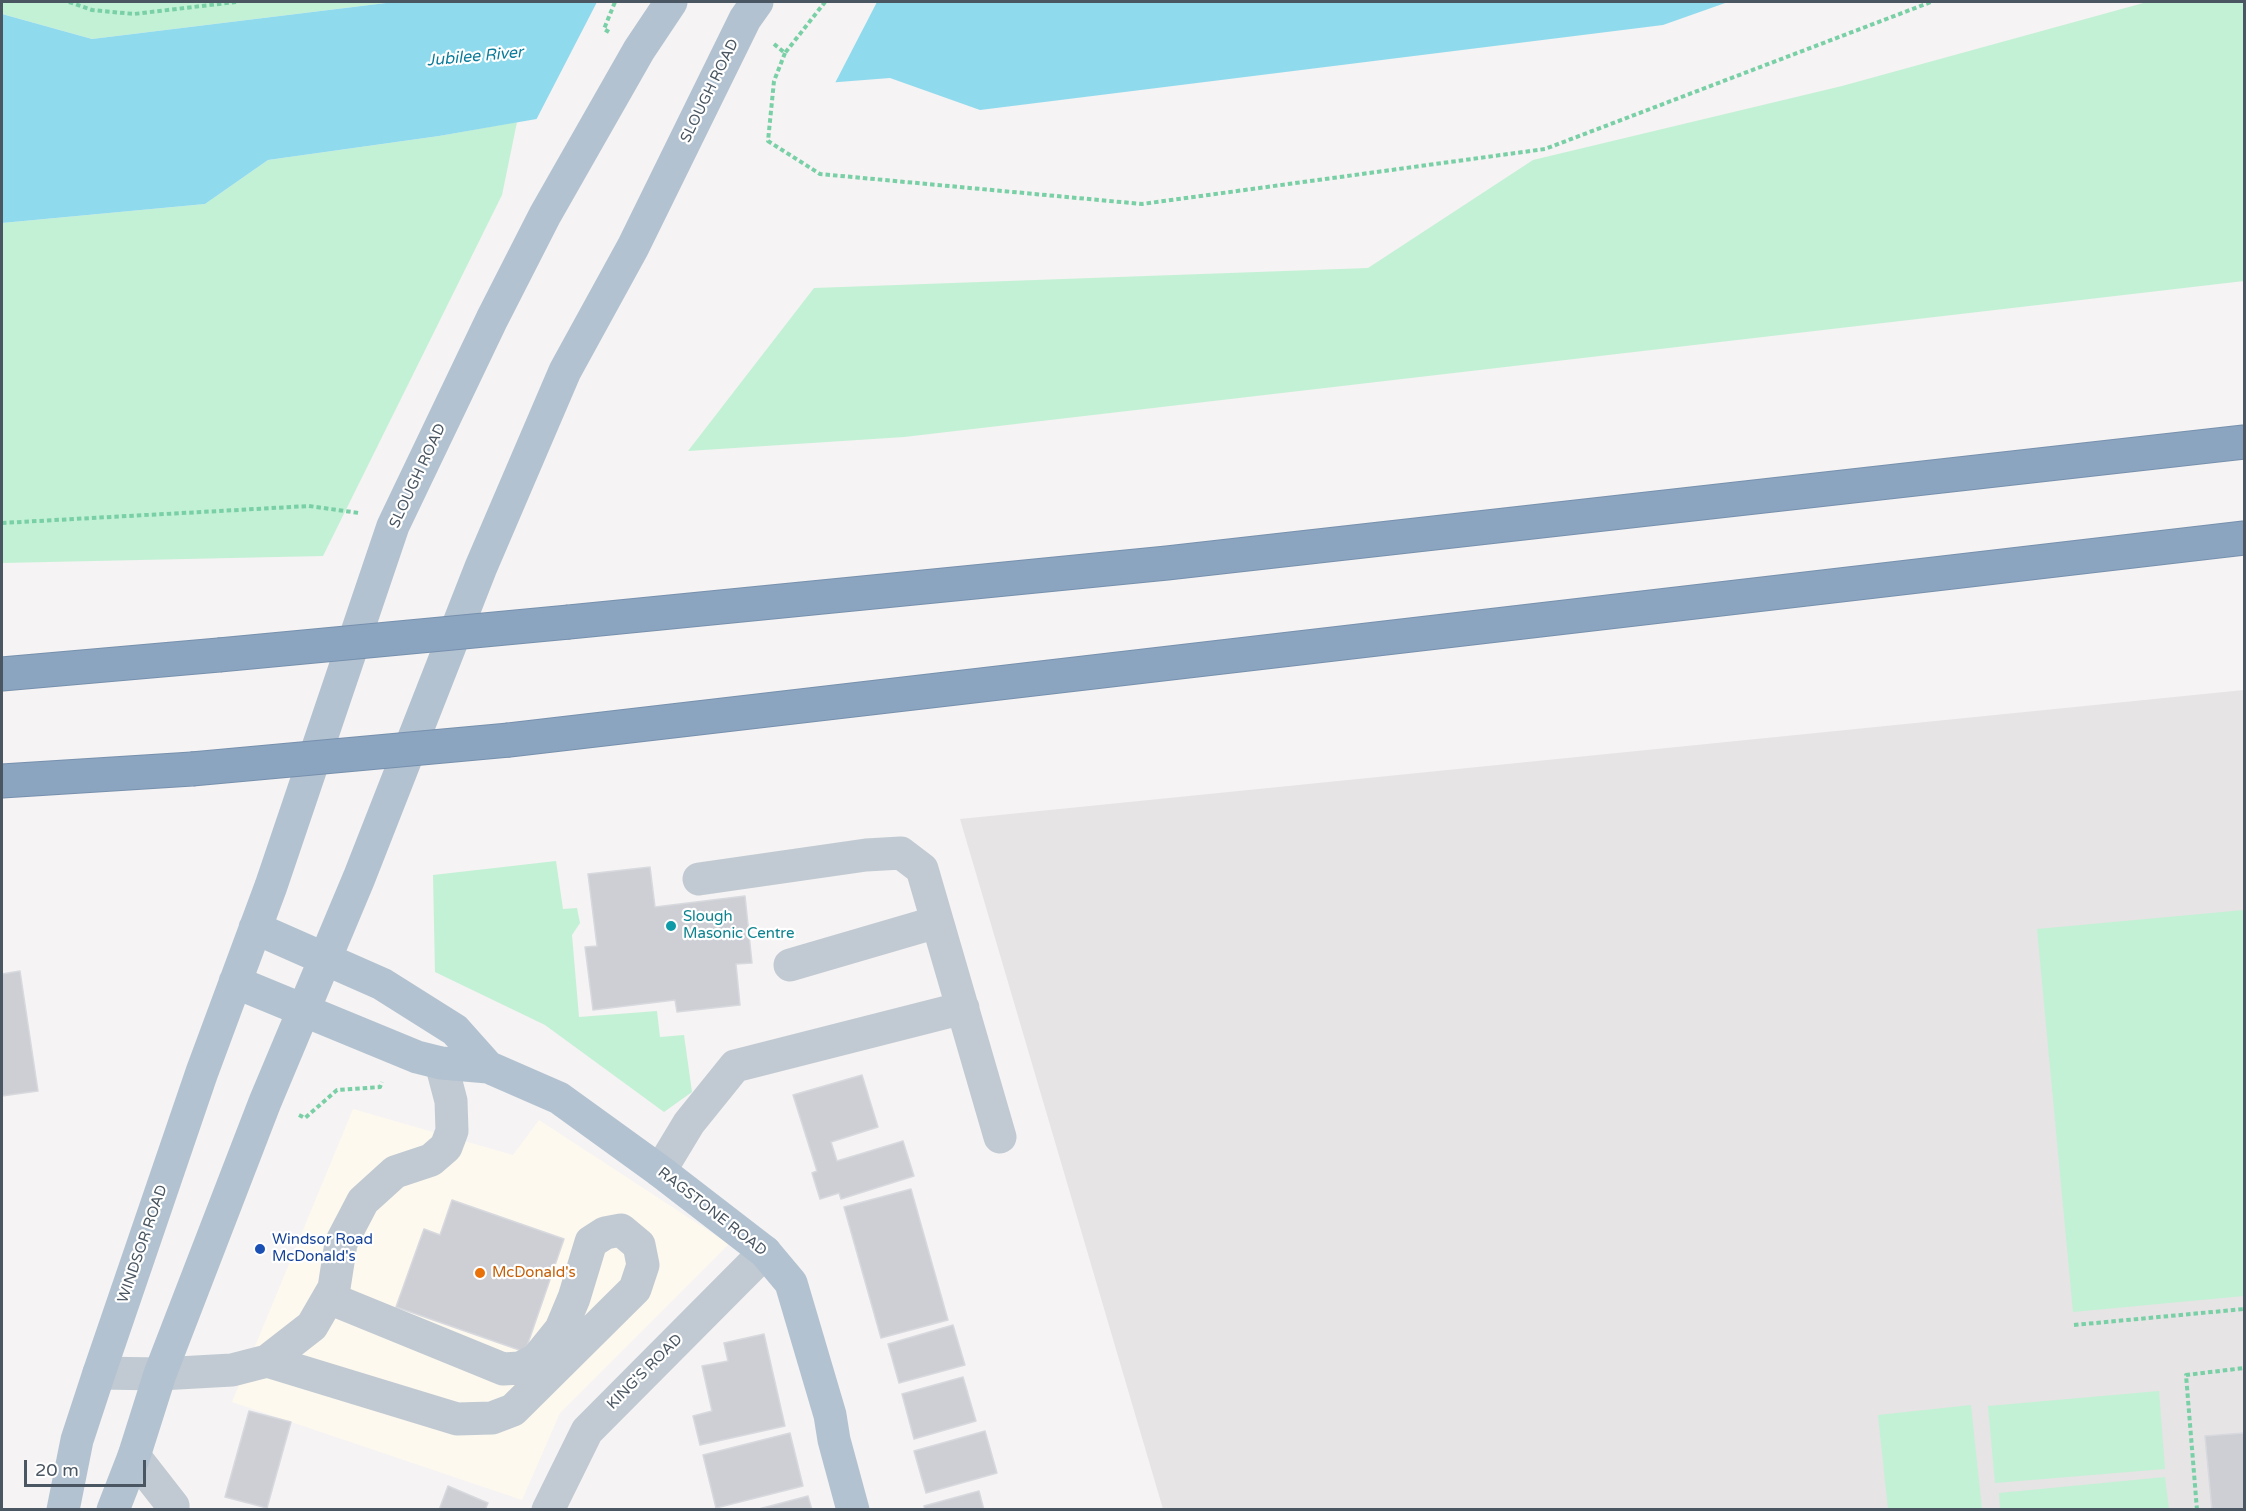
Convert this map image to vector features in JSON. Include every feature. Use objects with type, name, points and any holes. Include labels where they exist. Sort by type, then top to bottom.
[{"type":"highway","points":[[2,674],[569,622],[1179,562],[2244,442]]},
{"type":"highway","points":[[2,782],[192,769],[509,740],[2244,538]]},
{"type":"main road","name":"SLOUGH ROAD","points":[[235,982],[393,526],[545,214],[639,50],[671,2]]},
{"type":"main road","name":"SLOUGH ROAD","points":[[113,1509],[134,1456],[160,1374],[265,1102],[326,959],[480,567],[564,371],[633,247],[746,19],[757,2]]},
{"type":"main road","name":"RAGSTONE ROAD","points":[[255,928],[382,984],[455,1030],[488,1067]]},
{"type":"main road","name":"RAGSTONE ROAD","points":[[235,982],[397,1049],[441,1064],[488,1067],[560,1098],[765,1252],[791,1284],[823,1389],[853,1509]]},
{"type":"main road","name":"WINDSOR ROAD","points":[[63,1509],[77,1440],[202,1072],[235,982]]},
{"type":"street","points":[[699,879],[866,855],[901,853],[922,869],[1000,1137]]},
{"type":"street","points":[[790,965],[938,922]]},
{"type":"street","points":[[660,1171],[689,1124],[735,1066],[963,1008]]},
{"type":"street","points":[[99,1373],[160,1374],[232,1370],[267,1361],[312,1326],[334,1288],[341,1243],[363,1201],[395,1172],[431,1160],[446,1148],[452,1131],[451,1101],[441,1064]]},
{"type":"street","points":[[267,1361],[457,1419],[492,1418],[513,1410],[635,1289],[643,1265],[639,1245],[621,1230],[605,1233],[591,1242],[574,1298],[561,1329],[536,1360],[520,1368],[503,1370],[328,1298]]},
{"type":"street","name":"KING'S ROAD","points":[[548,1509],[587,1431],[765,1252]]},
{"type":"street","points":[[134,1456],[173,1506],[172,1509]]},
{"type":"path","points":[[69,2],[92,10],[134,14],[236,2]]},
{"type":"path","points":[[785,53],[774,81],[768,141],[820,174],[1142,204],[1545,149],[1931,2]]},
{"type":"path","points":[[2,523],[309,506],[356,512],[393,526]]},
{"type":"path","points":[[297,1114],[305,1118],[337,1090],[381,1087],[384,1079]]},
{"type":"path","points":[[2074,1325],[2244,1309]]},
{"type":"path","points":[[2197,1509],[2186,1375],[2244,1368]]},
{"type":"shaded area","points":[[2244,690],[2244,1509],[1163,1509],[960,819]]},
{"type":"shaded area","points":[[353,1109],[513,1155],[539,1120],[729,1244],[560,1413],[522,1500],[232,1402]]},
{"type":"green space","points":[[2,2],[394,2],[92,39],[2,14]]},
{"type":"green space","points":[[2147,2],[2244,2],[2244,281],[904,437],[688,451],[814,288],[1368,268],[1533,160],[1842,86]]},
{"type":"green space","points":[[517,122],[502,195],[323,556],[2,563],[2,223],[205,204],[268,160],[439,136]]},
{"type":"green space","points":[[556,861],[563,909],[577,908],[580,923],[572,935],[579,1017],[657,1011],[660,1037],[684,1035],[692,1092],[664,1112],[545,1025],[435,972],[433,875]]},
{"type":"green space","points":[[2244,910],[2244,1296],[2073,1312],[2037,929]]},
{"type":"green space","points":[[2159,1391],[2165,1469],[1995,1483],[1988,1406]]},
{"type":"green space","points":[[1971,1405],[1982,1509],[1888,1509],[1878,1415]]},
{"type":"green space","points":[[2165,1477],[2169,1509],[2000,1509],[1999,1493]]},
{"type":"water","name":"Jubilee River","points":[[394,2],[1728,2],[1663,25],[980,110],[890,78],[787,86],[548,117],[439,136],[268,160],[205,204],[2,223],[2,14],[92,39]]},
{"type":"pier","points":[[597,2],[877,2],[834,85],[787,89],[535,122]]},
{"type":"building","name":"Slough Masonic Centre","points":[[650,867],[655,907],[745,896],[752,963],[736,964],[740,1005],[677,1012],[675,1000],[593,1010],[585,947],[597,946],[588,874]]},
{"type":"building","points":[[20,971],[38,1091],[2,1096],[2,974]]},
{"type":"building","points":[[862,1075],[878,1127],[831,1142],[837,1161],[903,1141],[914,1176],[841,1199],[839,1193],[820,1199],[812,1173],[817,1171],[793,1095]]},
{"type":"building","points":[[911,1189],[948,1320],[881,1338],[844,1207]]},
{"type":"building","name":"McDonald's","points":[[452,1200],[564,1239],[525,1352],[396,1307],[424,1229],[440,1235]]},
{"type":"building","points":[[953,1325],[965,1365],[899,1383],[888,1344]]},
{"type":"building","points":[[764,1334],[785,1426],[700,1445],[693,1416],[712,1411],[702,1366],[728,1361],[724,1343]]},
{"type":"building","points":[[963,1377],[976,1421],[914,1439],[902,1394]]},
{"type":"building","points":[[249,1411],[291,1422],[267,1508],[225,1497]]},
{"type":"building","points":[[985,1431],[997,1473],[926,1493],[914,1451]]},
{"type":"building","points":[[790,1433],[803,1486],[716,1508],[703,1455]]},
{"type":"building","points":[[2244,1433],[2244,1510],[2212,1510],[2205,1436]]},
{"type":"building","points":[[448,1486],[488,1503],[485,1510],[439,1510]]},
{"type":"building","points":[[979,1491],[984,1510],[925,1510],[924,1506]]},
{"type":"building","points":[[808,1496],[812,1510],[755,1510]]},
{"type":"place","name":"Slough Masonic Centre","points":[[671,926]]},
{"type":"place","name":"Windsor Road McDonald's","points":[[260,1249]]},
{"type":"place","name":"McDonald's","points":[[480,1273]]}]
